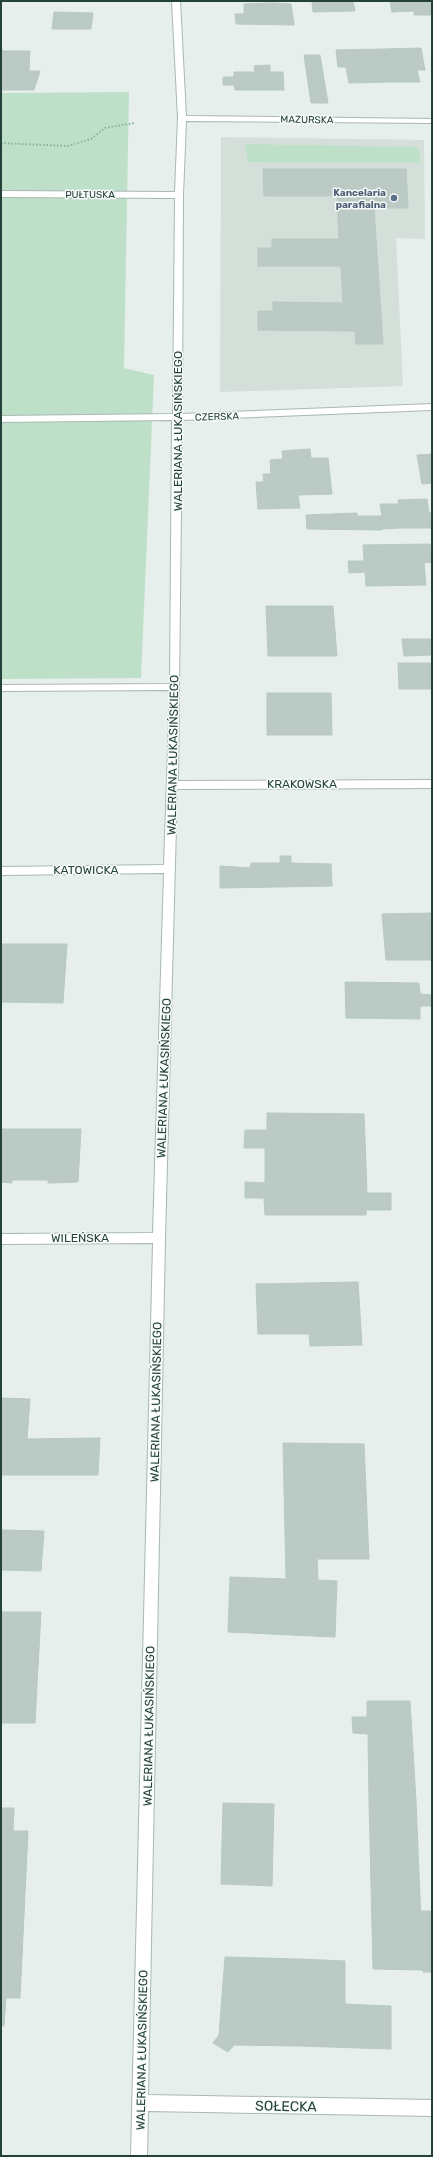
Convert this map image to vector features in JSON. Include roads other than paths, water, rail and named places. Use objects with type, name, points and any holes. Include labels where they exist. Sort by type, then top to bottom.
[{"type":"street","name":"WALERIANA ŁUKASIŃSKIEGO","points":[[139,2156],[159,1238],[171,870],[175,687],[179,194],[182,118],[176,1]]},
{"type":"street","name":"MAZURSKA","points":[[182,118],[432,121]]},
{"type":"street","name":"PUŁTUSKA","points":[[1,194],[179,194]]},
{"type":"street","name":"CZERSKA","points":[[1,419],[178,417],[432,407]]},
{"type":"street","points":[[1,688],[175,687]]},
{"type":"street","name":"KRAKOWSKA","points":[[173,785],[432,784]]},
{"type":"street","name":"KATOWICKA","points":[[1,871],[171,870]]},
{"type":"street","name":"WILEŃSKA","points":[[1,1239],[159,1238]]},
{"type":"street","name":"SOŁECKA","points":[[141,2103],[432,2108]]},
{"type":"place","name":"Kancelaria parafialna","points":[[394,198]]}]
